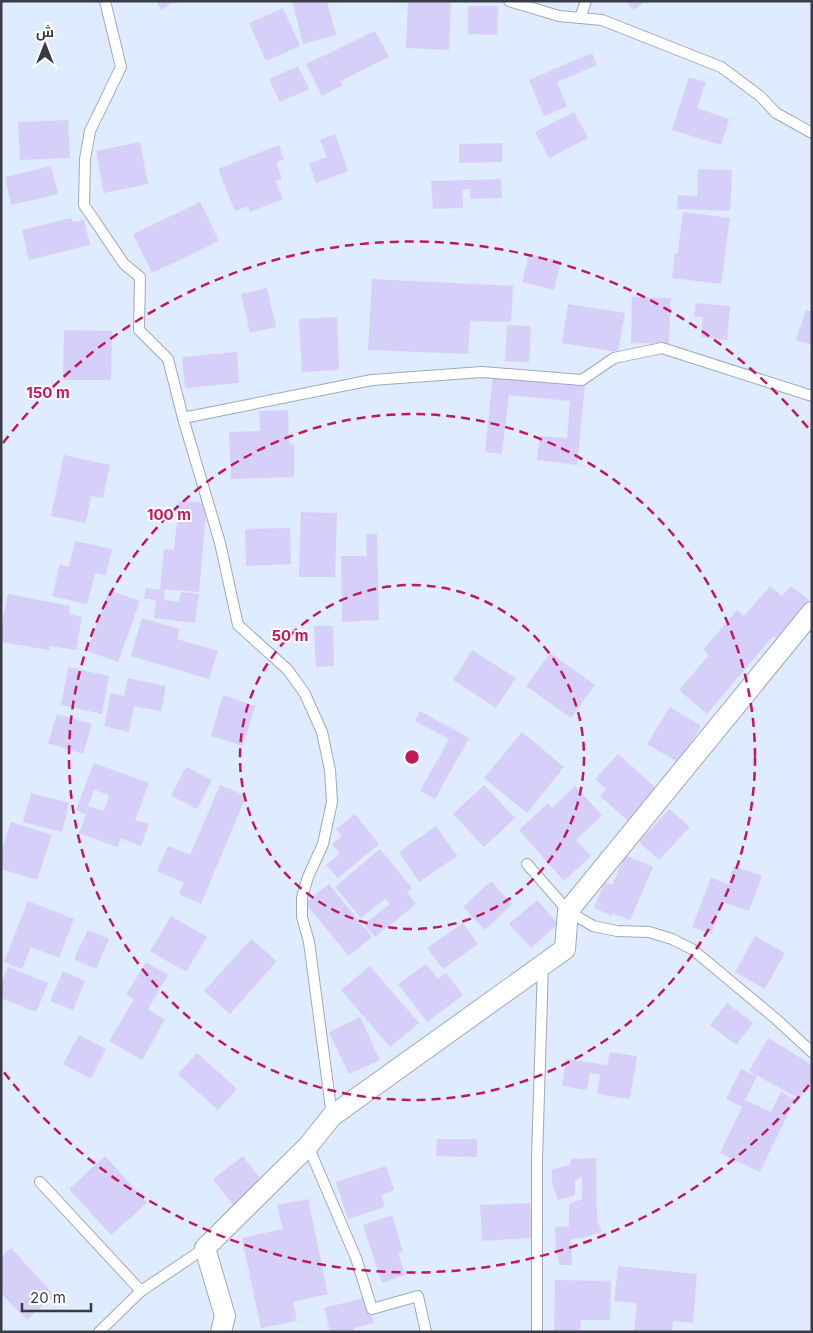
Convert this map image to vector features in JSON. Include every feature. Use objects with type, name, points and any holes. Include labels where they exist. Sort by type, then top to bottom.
[{"type":"street","points":[[221,1332],[225,1316],[205,1248],[308,1146],[332,1116],[565,949],[568,911],[812,612]]},
{"type":"lane","points":[[106,1],[121,67],[90,131],[85,159],[84,205],[124,264],[140,278],[139,330],[168,359],[183,418],[220,543],[238,625],[288,670],[305,694],[322,732],[330,770],[332,802],[323,844],[302,897],[302,917],[309,942],[332,1116]]},
{"type":"lane","points":[[510,1],[559,16],[602,20],[720,67],[760,96],[776,113],[812,133]]},
{"type":"lane","points":[[580,18],[586,1]]},
{"type":"lane","points":[[183,418],[372,380],[482,372],[582,380],[614,358],[662,348],[812,396]]},
{"type":"lane","points":[[526,864],[568,911],[593,926],[649,932],[672,939],[692,949],[776,1019],[812,1052]]},
{"type":"lane","points":[[536,1332],[536,1159],[543,964]]},
{"type":"lane","points":[[308,1146],[356,1258],[372,1309],[418,1296],[426,1332]]},
{"type":"lane","points":[[40,1182],[141,1291]]},
{"type":"lane","points":[[98,1332],[141,1291],[205,1248]]},
{"type":"building","points":[[156,1],[175,1],[161,10]]},
{"type":"building","points":[[292,1],[327,1],[336,35],[303,44]]},
{"type":"building","points":[[408,1],[451,1],[449,50],[406,48]]},
{"type":"building","points":[[627,1],[646,1],[633,10]]},
{"type":"building","points":[[468,6],[498,6],[497,35],[468,34]]},
{"type":"building","points":[[283,8],[300,46],[266,61],[249,23]]},
{"type":"building","points":[[375,31],[389,57],[341,81],[343,85],[322,96],[306,64]]},
{"type":"building","points":[[592,53],[597,65],[557,82],[567,106],[544,116],[529,80]]},
{"type":"building","points":[[298,66],[309,89],[280,102],[269,79]]},
{"type":"building","points":[[689,77],[706,82],[697,108],[729,119],[721,145],[672,130]]},
{"type":"building","points":[[574,112],[588,138],[549,158],[535,132]]},
{"type":"building","points":[[68,120],[70,158],[20,160],[18,122]]},
{"type":"building","points":[[335,134],[348,171],[316,183],[309,164],[327,157],[320,140]]},
{"type":"building","points":[[140,142],[148,184],[104,193],[96,151]]},
{"type":"building","points":[[502,143],[502,162],[459,163],[459,144]]},
{"type":"building","points":[[279,145],[284,159],[276,163],[282,179],[275,181],[283,199],[250,212],[248,206],[235,211],[218,169]]},
{"type":"building","points":[[51,166],[58,194],[11,205],[5,177]]},
{"type":"building","points":[[698,169],[732,170],[730,211],[677,209],[678,195],[697,196]]},
{"type":"building","points":[[501,179],[502,198],[470,199],[470,189],[462,189],[463,208],[433,209],[431,181]]},
{"type":"building","points":[[200,202],[219,241],[152,273],[133,234]]},
{"type":"building","points":[[683,212],[730,218],[721,284],[672,278],[675,253],[678,253]]},
{"type":"building","points":[[71,218],[73,222],[84,220],[90,245],[29,260],[22,230]]},
{"type":"building","points":[[529,254],[561,261],[554,290],[522,282]]},
{"type":"building","points":[[372,279],[513,286],[511,322],[470,321],[468,354],[368,350]]},
{"type":"building","points":[[267,288],[276,327],[250,333],[241,294]]},
{"type":"building","points":[[632,297],[671,298],[669,344],[631,343]]},
{"type":"building","points":[[696,303],[730,306],[727,340],[701,337],[703,317],[694,316]]},
{"type":"building","points":[[568,304],[625,313],[618,352],[562,343]]},
{"type":"building","points":[[806,310],[812,312],[812,345],[796,340]]},
{"type":"building","points":[[337,317],[339,370],[302,372],[299,319]]},
{"type":"building","points":[[507,325],[531,326],[529,362],[505,361]]},
{"type":"building","points":[[64,330],[112,331],[111,380],[63,380]]},
{"type":"building","points":[[237,352],[239,383],[185,388],[182,357]]},
{"type":"building","points":[[493,376],[585,385],[577,465],[537,460],[540,436],[567,438],[570,401],[509,395],[502,454],[485,452]]},
{"type":"building","points":[[288,410],[289,445],[294,444],[294,477],[231,479],[229,432],[260,431],[259,411]]},
{"type":"building","points":[[64,455],[110,465],[103,498],[91,496],[86,523],[51,516]]},
{"type":"building","points":[[179,501],[207,503],[199,592],[160,589],[164,549],[174,550]]},
{"type":"building","points":[[301,512],[337,513],[335,577],[299,577]]},
{"type":"building","points":[[290,528],[291,564],[246,566],[245,529]]},
{"type":"building","points":[[366,534],[377,534],[379,620],[342,622],[341,556],[367,556]]},
{"type":"building","points":[[75,541],[112,549],[106,575],[95,573],[87,604],[52,596],[60,564],[69,567]]},
{"type":"building","points":[[770,586],[782,596],[791,586],[809,600],[776,638],[773,636],[707,714],[679,690],[709,655],[703,650],[737,610],[744,616]]},
{"type":"building","points":[[146,588],[165,590],[164,600],[179,602],[181,592],[199,594],[195,623],[154,618],[156,600],[144,599]]},
{"type":"building","points":[[109,590],[140,601],[118,662],[87,651]]},
{"type":"building","points":[[8,594],[70,606],[69,614],[82,617],[76,650],[50,646],[49,650],[1,642],[1,629]]},
{"type":"building","points":[[142,618],[180,629],[177,639],[218,651],[209,679],[131,656]]},
{"type":"building","points":[[314,626],[333,626],[334,666],[316,667]]},
{"type":"building","points":[[472,650],[516,678],[496,708],[453,680]]},
{"type":"building","points":[[550,653],[595,685],[571,718],[526,686]]},
{"type":"building","points":[[68,667],[109,676],[102,714],[61,705]]},
{"type":"building","points":[[128,678],[166,686],[161,711],[134,706],[129,732],[104,726],[111,693],[124,696]]},
{"type":"building","points":[[223,695],[255,706],[243,746],[211,736]]},
{"type":"building","points":[[670,707],[701,726],[679,763],[647,744]]},
{"type":"building","points":[[420,711],[469,738],[435,799],[420,791],[449,739],[415,721]]},
{"type":"building","points":[[57,714],[92,724],[83,754],[48,743]]},
{"type":"building","points":[[522,732],[564,767],[527,813],[484,778]]},
{"type":"building","points":[[618,754],[657,789],[628,821],[600,796],[606,789],[595,779]]},
{"type":"building","points":[[94,763],[149,783],[135,820],[149,824],[141,846],[121,838],[117,847],[79,833],[89,806],[104,811],[109,795],[94,790],[85,814],[76,810]]},
{"type":"building","points":[[186,767],[212,780],[197,809],[171,796]]},
{"type":"building","points":[[220,785],[246,796],[201,904],[179,894],[184,883],[157,871],[168,846],[190,855]]},
{"type":"building","points":[[484,785],[515,818],[484,847],[453,814]]},
{"type":"building","points":[[575,786],[602,815],[576,840],[591,856],[564,881],[519,830],[548,803],[552,808]]},
{"type":"building","points":[[31,793],[69,803],[62,832],[23,822]]},
{"type":"building","points":[[669,809],[690,827],[659,860],[639,842]]},
{"type":"building","points":[[355,814],[379,844],[338,878],[326,865],[340,854],[332,844],[342,836],[336,829]]},
{"type":"building","points":[[11,822],[52,835],[37,880],[1,869],[1,852]]},
{"type":"building","points":[[436,826],[457,856],[419,882],[399,852]]},
{"type":"building","points":[[380,849],[412,888],[407,893],[416,904],[375,937],[364,924],[390,904],[385,899],[361,918],[335,887]]},
{"type":"building","points":[[625,855],[653,867],[630,920],[613,913],[612,916],[594,908],[605,882],[612,885]]},
{"type":"building","points":[[734,866],[762,876],[749,911],[723,902],[711,934],[692,927],[711,878],[728,884]]},
{"type":"building","points":[[491,881],[512,904],[485,930],[463,907]]},
{"type":"building","points":[[329,884],[372,937],[349,956],[305,903]]},
{"type":"building","points":[[537,900],[558,924],[531,948],[509,924]]},
{"type":"building","points":[[28,901],[74,919],[59,958],[31,947],[22,969],[4,962]]},
{"type":"building","points":[[171,916],[207,937],[186,972],[150,951]]},
{"type":"building","points":[[463,923],[478,944],[443,969],[427,948]]},
{"type":"building","points":[[88,930],[109,939],[96,969],[74,959]]},
{"type":"building","points":[[755,936],[785,953],[765,989],[735,972]]},
{"type":"building","points":[[251,939],[277,961],[230,1014],[204,991]]},
{"type":"building","points":[[146,962],[168,975],[148,1009],[165,1020],[142,1060],[109,1041],[134,999],[126,995]]},
{"type":"building","points":[[426,964],[438,979],[446,973],[463,995],[427,1022],[398,984]]},
{"type":"building","points":[[370,966],[419,1023],[390,1047],[341,990]]},
{"type":"building","points":[[8,967],[48,983],[36,1012],[1,998],[1,984]]},
{"type":"building","points":[[63,971],[85,981],[73,1010],[50,1001]]},
{"type":"building","points":[[727,1003],[753,1023],[736,1045],[710,1025]]},
{"type":"building","points":[[360,1017],[380,1060],[349,1074],[329,1032]]},
{"type":"building","points":[[79,1035],[106,1049],[91,1079],[63,1064]]},
{"type":"building","points":[[768,1038],[812,1065],[812,1080],[800,1099],[749,1071]]},
{"type":"building","points":[[610,1052],[637,1056],[630,1099],[597,1094],[600,1075],[590,1073],[587,1090],[562,1086],[566,1059],[607,1065]]},
{"type":"building","points":[[197,1053],[237,1089],[218,1110],[178,1074]]},
{"type":"building","points":[[741,1069],[757,1076],[745,1100],[771,1112],[781,1092],[795,1099],[760,1172],[720,1153],[742,1107],[726,1099]]},
{"type":"building","points":[[437,1139],[477,1139],[477,1157],[436,1156]]},
{"type":"building","points":[[105,1156],[147,1203],[111,1235],[69,1189]]},
{"type":"building","points":[[243,1156],[266,1186],[236,1209],[213,1179]]},
{"type":"building","points":[[596,1158],[597,1220],[602,1232],[571,1239],[572,1265],[560,1265],[556,1250],[555,1227],[569,1226],[569,1204],[582,1199],[582,1177],[575,1180],[575,1195],[558,1200],[552,1182],[552,1170],[571,1164],[570,1159]]},
{"type":"building","points":[[386,1166],[394,1190],[381,1195],[385,1207],[348,1219],[336,1182]]},
{"type":"building","points":[[308,1199],[328,1294],[293,1302],[297,1321],[261,1328],[242,1238],[283,1229],[277,1205]]},
{"type":"building","points":[[530,1203],[532,1238],[482,1241],[480,1205]]},
{"type":"building","points":[[392,1215],[403,1252],[398,1253],[405,1275],[382,1283],[363,1225]]},
{"type":"building","points":[[11,1248],[54,1295],[27,1320],[1,1293],[1,1257]]},
{"type":"building","points":[[618,1266],[697,1274],[693,1323],[673,1321],[672,1332],[634,1332],[637,1303],[614,1301]]},
{"type":"building","points":[[555,1280],[611,1281],[610,1320],[581,1320],[580,1332],[554,1332]]},
{"type":"building","points":[[368,1297],[374,1323],[354,1328],[355,1332],[330,1332],[324,1308]]}]
